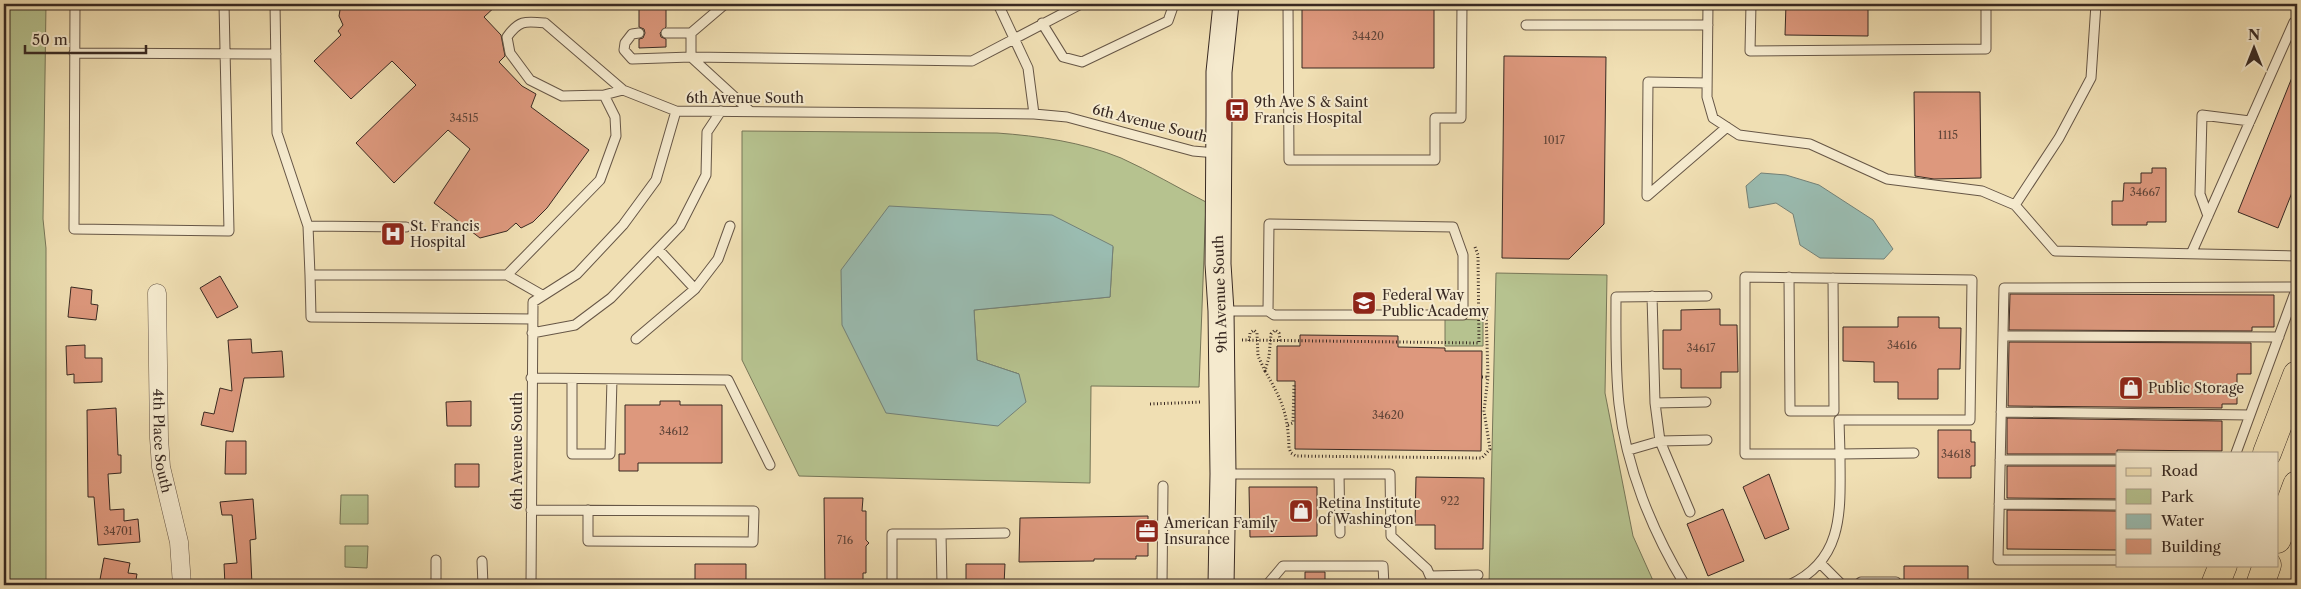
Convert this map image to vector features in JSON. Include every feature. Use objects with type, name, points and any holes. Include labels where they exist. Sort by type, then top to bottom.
[{"type":"main road","points":[[2267,452],[2297,375]]},
{"type":"main road","points":[[2278,536],[2297,485]]},
{"type":"main road","points":[[2215,585],[2223,566]]},
{"type":"main road","points":[[2260,585],[2267,566]]},
{"type":"street","name":"9th Avenue South","points":[[1221,585],[1223,474],[1222,311],[1218,264],[1220,72],[1226,4]]},
{"type":"street","name":"4th Place South","points":[[157,293],[159,438],[162,467],[179,542],[182,585]]},
{"type":"lane","points":[[75,4],[74,229],[229,231],[224,4]]},
{"type":"lane","points":[[275,4],[277,133],[308,226],[310,317],[532,319]]},
{"type":"lane","points":[[666,32],[691,32],[725,4]]},
{"type":"lane","points":[[998,4],[1028,68],[1034,114]]},
{"type":"lane","points":[[639,32],[632,34],[625,43],[624,50],[632,59],[691,57],[972,61],[1014,37],[1081,4]]},
{"type":"lane","points":[[1042,23],[1064,56],[1082,62],[1168,21],[1174,4]]},
{"type":"lane","points":[[1288,4],[1289,160],[1435,160],[1435,118],[1461,118],[1462,4]]},
{"type":"lane","points":[[1708,4],[1708,97],[1713,118],[1739,135],[1810,144],[1887,179],[1982,191],[2015,205],[2055,251],[2297,256]]},
{"type":"lane","points":[[1751,4],[1750,51],[1986,49],[1986,4]]},
{"type":"lane","points":[[2015,205],[2059,138],[2091,78],[2096,4]]},
{"type":"lane","points":[[624,90],[604,95],[562,96],[530,80],[510,53],[507,37],[515,26],[522,23],[528,21],[545,23],[624,90],[676,111]]},
{"type":"lane","points":[[2191,254],[2294,22],[2297,23]]},
{"type":"lane","points":[[1526,25],[1708,25]]},
{"type":"lane","points":[[691,32],[691,57],[750,112]]},
{"type":"lane","points":[[74,53],[276,54]]},
{"type":"lane","points":[[1708,83],[1648,82],[1647,196],[1727,127]]},
{"type":"lane","points":[[507,274],[600,180],[616,136],[615,117],[604,95]]},
{"type":"lane","name":"6th Avenue South","points":[[531,585],[533,302],[576,274],[624,226],[656,180],[676,111],[1034,114],[1067,117],[1193,151],[1219,153]]},
{"type":"lane","points":[[532,333],[575,325],[611,298],[680,226],[706,174],[707,132],[721,111]]},
{"type":"lane","points":[[2208,216],[2200,194],[2202,115],[2250,121]]},
{"type":"lane","points":[[1222,311],[1268,311],[1274,315],[1463,315],[1463,255],[1453,226],[1269,224],[1268,311]]},
{"type":"lane","points":[[308,226],[406,227]]},
{"type":"lane","points":[[636,339],[695,288],[718,259],[730,226]]},
{"type":"lane","points":[[658,249],[695,288]]},
{"type":"lane","points":[[310,275],[507,274],[542,295]]},
{"type":"lane","points":[[1839,420],[1970,420],[1972,280],[1746,277],[1745,454],[1914,453]]},
{"type":"lane","points":[[1789,277],[1790,411],[1834,411]]},
{"type":"lane","points":[[1789,585],[1805,582],[1821,564],[1832,545],[1837,527],[1840,494],[1840,454],[1839,420],[1834,411],[1834,278]]},
{"type":"lane","points":[[2116,560],[1998,560],[2004,288],[2297,287],[2236,452]]},
{"type":"lane","points":[[1652,296],[1655,403],[1660,441],[1690,512]]},
{"type":"lane","points":[[1685,585],[1656,530],[1642,496],[1629,450],[1619,404],[1616,364],[1616,297],[1707,296]]},
{"type":"lane","points":[[2003,336],[2279,337]]},
{"type":"lane","points":[[532,378],[728,380],[770,465]]},
{"type":"lane","points":[[572,378],[572,454],[610,454],[612,378]]},
{"type":"lane","points":[[1655,403],[1706,402]]},
{"type":"lane","points":[[2001,412],[2250,415]]},
{"type":"lane","points":[[1629,450],[1660,441],[1707,440]]},
{"type":"lane","points":[[2000,460],[2116,460]]},
{"type":"lane","points":[[1223,474],[1390,474],[1390,536],[1427,569],[1435,581],[1478,576]]},
{"type":"lane","points":[[1339,474],[1340,533]]},
{"type":"lane","points":[[1162,585],[1163,486]]},
{"type":"lane","points":[[1999,504],[2116,505]]},
{"type":"lane","points":[[531,510],[588,510],[754,511],[753,542],[588,541],[588,510]]},
{"type":"lane","points":[[892,585],[892,534],[1005,534]]},
{"type":"lane","points":[[941,534],[942,585]]},
{"type":"lane","points":[[436,560],[436,585]]},
{"type":"lane","points":[[482,561],[483,585]]},
{"type":"lane","points":[[1821,564],[1842,585]]},
{"type":"lane","points":[[1267,585],[1282,566],[1383,566],[1384,585]]},
{"type":"lane","points":[[1857,585],[1861,582],[1896,582]]},
{"type":"path","points":[[1265,371],[1270,341],[1258,340],[1258,356],[1265,371],[1278,394],[1288,425],[1289,448],[1291,453],[1296,456],[1482,458],[1490,449],[1484,411],[1488,378],[1486,310],[1478,310]]},
{"type":"path","points":[[1482,377],[1488,378]]},
{"type":"path","points":[[1288,425],[1293,423],[1294,384]]},
{"type":"path","points":[[1150,404],[1222,401]]},
{"type":"green space","points":[[4,4],[46,4],[43,219],[46,248],[46,585],[4,585]]},
{"type":"green space","points":[[742,131],[997,133],[1044,138],[1106,152],[1143,168],[1206,202],[1199,387],[1091,386],[1090,483],[799,476],[742,360]],"holes":[[[1113,247],[1110,297],[974,310],[977,360],[1019,374],[842,325]]]},
{"type":"green space","points":[[1496,273],[1607,275],[1605,393],[1633,536],[1655,585],[1489,585]]},
{"type":"green space","points":[[1445,319],[1483,320],[1483,346],[1445,346]]},
{"type":"green space","points":[[341,495],[368,495],[368,524],[340,524]]},
{"type":"green space","points":[[345,546],[368,546],[367,568],[345,567]]},
{"type":"water","points":[[1761,173],[1786,175],[1819,185],[1873,220],[1893,249],[1884,259],[1820,258],[1800,245],[1793,214],[1776,203],[1749,208],[1746,186]]},
{"type":"water","points":[[889,206],[1052,215],[1113,246],[1110,297],[974,310],[977,360],[1019,374],[1026,402],[998,426],[886,413],[842,325],[841,270]]},
{"type":"building","points":[[341,4],[498,4],[484,17],[501,35],[505,56],[499,62],[522,86],[536,94],[531,107],[589,150],[547,208],[533,222],[521,228],[516,223],[507,231],[480,238],[434,203],[470,149],[448,130],[394,183],[356,143],[416,85],[392,61],[351,99],[314,61],[341,35],[338,31],[343,25],[339,16]]},
{"type":"building","points":[[639,4],[666,4],[666,27],[660,33],[661,37],[666,39],[666,47],[639,48],[639,39],[643,38],[645,33],[644,29],[639,27]]},
{"type":"building","points":[[1302,4],[1434,4],[1434,68],[1302,68]]},
{"type":"building","points":[[1786,4],[1868,4],[1868,36],[1785,35]]},
{"type":"building","points":[[1504,56],[1606,57],[1604,224],[1569,259],[1502,258]]},
{"type":"building","points":[[2297,65],[2297,180],[2278,228],[2238,212]]},
{"type":"building","points":[[1914,92],[1980,92],[1981,178],[1934,179],[1915,176]]},
{"type":"building","points":[[2152,168],[2166,168],[2166,222],[2147,222],[2147,225],[2112,225],[2112,201],[2123,201],[2124,183],[2141,183],[2141,173],[2152,173]]},
{"type":"building","points":[[220,276],[238,307],[217,318],[200,288]]},
{"type":"building","points":[[71,287],[92,290],[91,304],[98,305],[96,320],[68,317]]},
{"type":"building","points":[[2010,294],[2274,295],[2274,327],[2252,327],[2252,331],[2009,330]]},
{"type":"building","points":[[1720,309],[1720,325],[1737,325],[1738,372],[1721,372],[1721,388],[1681,388],[1681,369],[1663,369],[1663,330],[1681,330],[1681,310]]},
{"type":"building","points":[[1898,317],[1939,317],[1939,328],[1961,328],[1960,369],[1938,369],[1938,399],[1898,399],[1898,382],[1874,382],[1874,362],[1843,361],[1843,327],[1898,327]]},
{"type":"building","points":[[1300,335],[1398,336],[1398,347],[1445,348],[1445,351],[1482,351],[1481,451],[1295,449],[1295,381],[1277,381],[1277,346],[1300,346]]},
{"type":"building","points":[[251,339],[252,353],[282,351],[284,377],[244,378],[233,432],[201,425],[204,412],[214,414],[220,388],[232,391],[228,340]]},
{"type":"building","points":[[2009,342],[2251,343],[2251,374],[2237,374],[2237,404],[2222,404],[2222,408],[2008,406]]},
{"type":"building","points":[[85,345],[85,358],[102,358],[102,382],[74,383],[74,374],[67,375],[66,346]]},
{"type":"building","points":[[471,401],[471,426],[447,426],[446,402]]},
{"type":"building","points":[[660,401],[680,401],[680,405],[722,405],[722,463],[638,463],[638,471],[619,471],[619,454],[625,454],[625,405],[660,405]]},
{"type":"building","points":[[116,408],[118,455],[121,455],[121,473],[108,474],[110,510],[124,509],[124,521],[138,519],[140,542],[98,545],[94,497],[88,497],[87,410]]},
{"type":"building","points":[[2007,418],[2222,421],[2222,451],[2117,450],[2116,454],[2007,454]]},
{"type":"building","points":[[1938,430],[1971,430],[1971,442],[1975,442],[1975,466],[1971,466],[1971,478],[1938,478]]},
{"type":"building","points":[[226,441],[246,441],[246,474],[225,474]]},
{"type":"building","points":[[455,464],[479,464],[479,487],[455,487]]},
{"type":"building","points":[[2007,466],[2116,466],[2116,499],[2007,498]]},
{"type":"building","points":[[1769,474],[1789,529],[1765,539],[1743,487]]},
{"type":"building","points":[[1416,477],[1484,478],[1483,549],[1435,549],[1435,525],[1415,525]]},
{"type":"building","points":[[1249,487],[1317,487],[1317,536],[1250,537]]},
{"type":"building","points":[[824,498],[863,498],[862,511],[866,511],[866,540],[869,543],[866,546],[866,573],[863,573],[863,585],[825,585]]},
{"type":"building","points":[[253,499],[256,539],[250,540],[252,585],[225,585],[224,564],[237,563],[232,515],[222,515],[220,502]]},
{"type":"building","points":[[1723,509],[1744,561],[1708,576],[1687,524]]},
{"type":"building","points":[[2007,510],[2116,511],[2116,550],[2007,549]]},
{"type":"building","points":[[1148,516],[1148,556],[1136,556],[1136,559],[1094,559],[1094,561],[1019,562],[1020,518]]},
{"type":"building","points":[[104,558],[130,563],[128,573],[137,574],[135,585],[99,585]]},
{"type":"building","points":[[695,564],[746,564],[746,585],[695,585]]},
{"type":"building","points":[[966,564],[1005,564],[1004,585],[966,585]]},
{"type":"building","points":[[1904,566],[1968,566],[1968,585],[1904,585]]},
{"type":"building","points":[[1305,572],[1325,572],[1325,585],[1305,585]]},
{"type":"place","name":"9th Ave S & Saint Francis Hospital","points":[[1237,110]]},
{"type":"place","name":"St. Francis Hospital","points":[[393,234]]},
{"type":"place","name":"Federal Way Public Academy","points":[[1364,303]]},
{"type":"place","name":"Public Storage","points":[[2131,388]]},
{"type":"place","name":"Retina Institute of Washington","points":[[1301,511]]},
{"type":"place","name":"American Family Insurance","points":[[1147,531]]}]
